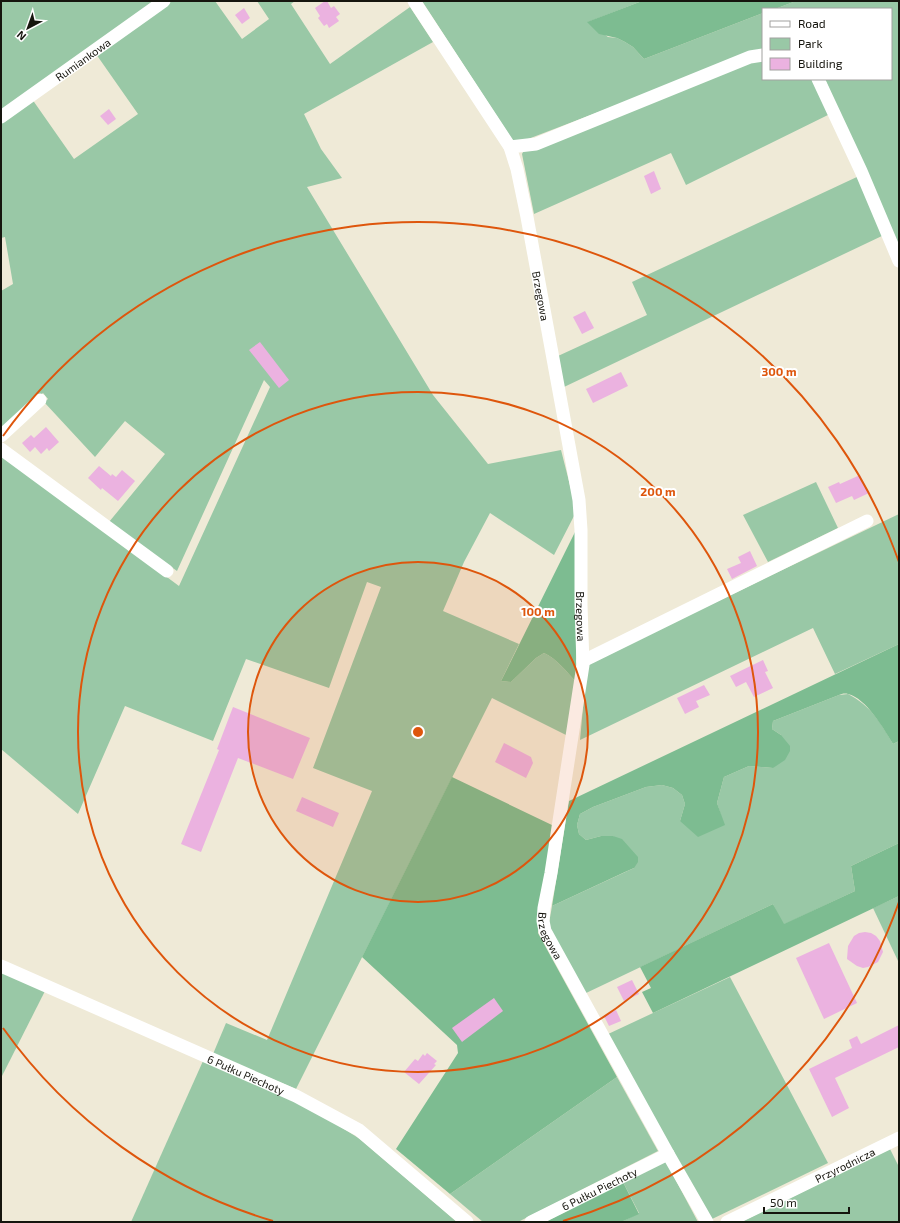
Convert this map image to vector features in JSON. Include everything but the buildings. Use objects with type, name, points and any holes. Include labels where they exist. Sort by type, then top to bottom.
[{"type":"street","name":"Rumiankowa","points":[[1,117],[164,1]]},
{"type":"street","name":"Brzegowa","points":[[414,1],[510,147],[517,169],[527,217],[579,500],[581,530],[582,661],[543,921],[545,931],[707,1222]]},
{"type":"street","points":[[510,147],[536,144],[750,57],[762,55]]},
{"type":"street","points":[[818,80],[860,170],[899,261]]},
{"type":"street","points":[[1,436],[40,400]]},
{"type":"street","points":[[1,449],[167,571]]},
{"type":"street","points":[[582,661],[867,521]]},
{"type":"street","name":"6 Pułku Piechoty","points":[[1,966],[296,1096],[359,1130],[467,1222]]},
{"type":"street","name":"Przyrodnicza","points":[[727,1222],[899,1138]]},
{"type":"street","name":"6 Pułku Piechoty","points":[[531,1222],[668,1154]]},
{"type":"green space","points":[[1,1],[159,1],[1,114]]},
{"type":"green space","points":[[170,1],[215,1],[242,39],[269,19],[257,1],[295,1],[291,4],[330,64],[410,7],[433,42],[304,114],[321,149],[342,178],[307,187],[433,395],[488,464],[561,450],[575,505],[575,514],[554,555],[490,513],[464,562],[443,611],[519,644],[501,681],[511,682],[536,658],[544,653],[561,666],[576,682],[568,736],[492,698],[296,1089],[213,1054],[226,1023],[267,1040],[372,791],[313,768],[381,587],[367,582],[329,688],[246,659],[213,741],[125,706],[78,814],[1,749],[1,454],[179,586],[270,387],[264,380],[177,571],[109,522],[165,454],[125,421],[95,457],[44,402],[48,399],[43,393],[1,431],[1,291],[13,284],[5,237],[1,238],[1,121],[32,99],[74,159],[138,114],[96,54]]},
{"type":"green space","points":[[422,1],[642,1],[588,22],[608,37],[617,38],[633,47],[644,59],[762,13],[762,49],[515,144]]},
{"type":"green space","points":[[642,1],[796,1],[778,8],[762,8],[762,13],[644,59],[633,47],[617,38],[599,34],[587,22]]},
{"type":"green space","points":[[796,1],[899,1],[899,250],[825,80],[892,80],[892,8],[778,8]]},
{"type":"green space","points":[[762,58],[762,80],[816,80],[832,113],[686,185],[671,153],[534,214],[522,154],[525,148]]},
{"type":"green space","points":[[859,176],[884,235],[564,387],[558,356],[647,315],[632,282]]},
{"type":"green space","points":[[816,482],[838,528],[768,562],[743,515]]},
{"type":"green space","points":[[899,514],[899,644],[835,674],[813,628],[580,740],[587,664]]},
{"type":"green space","points":[[577,528],[576,682],[557,662],[544,653],[536,658],[511,682],[501,681]]},
{"type":"green space","points":[[899,644],[899,741],[893,744],[880,723],[868,708],[855,697],[847,694],[840,695],[773,721],[772,729],[781,735],[790,746],[790,751],[785,760],[773,768],[749,766],[724,777],[717,803],[725,825],[698,837],[680,821],[685,804],[682,795],[673,788],[662,785],[646,787],[593,807],[580,814],[577,825],[579,834],[586,840],[601,836],[613,836],[622,839],[638,857],[638,862],[634,868],[552,906],[569,801]]},
{"type":"green space","points":[[848,694],[856,698],[869,709],[893,744],[899,741],[899,843],[851,866],[855,891],[783,925],[773,904],[584,994],[548,929],[552,906],[634,868],[613,836],[601,836],[586,840],[579,834],[577,825],[580,814],[593,807],[646,787],[662,785],[673,788],[682,795],[685,804],[680,821],[724,825],[717,803],[724,777],[749,766],[773,768],[781,735],[772,729],[773,721],[839,695]]},
{"type":"green space","points":[[452,777],[554,826],[538,933],[617,1077],[450,1194],[396,1149],[458,1053],[457,1045],[362,957]]},
{"type":"green space","points":[[899,843],[899,896],[653,1013],[642,992],[651,988],[640,967],[773,904],[784,924],[855,891],[851,866]]},
{"type":"green space","points":[[899,896],[899,963],[873,908]]},
{"type":"green space","points":[[3,972],[45,991],[1,1078],[1,977]]},
{"type":"green space","points":[[730,977],[828,1163],[710,1220],[606,1035]]},
{"type":"green space","points":[[203,1061],[312,1109],[360,1139],[457,1222],[131,1222]]},
{"type":"green space","points":[[617,1077],[658,1151],[518,1222],[483,1222],[450,1194]]},
{"type":"green space","points":[[890,1149],[899,1167],[899,1222],[741,1222]]},
{"type":"green space","points":[[665,1160],[698,1222],[621,1222],[639,1213],[623,1182]]},
{"type":"green space","points":[[623,1182],[639,1214],[621,1222],[545,1222]]}]
